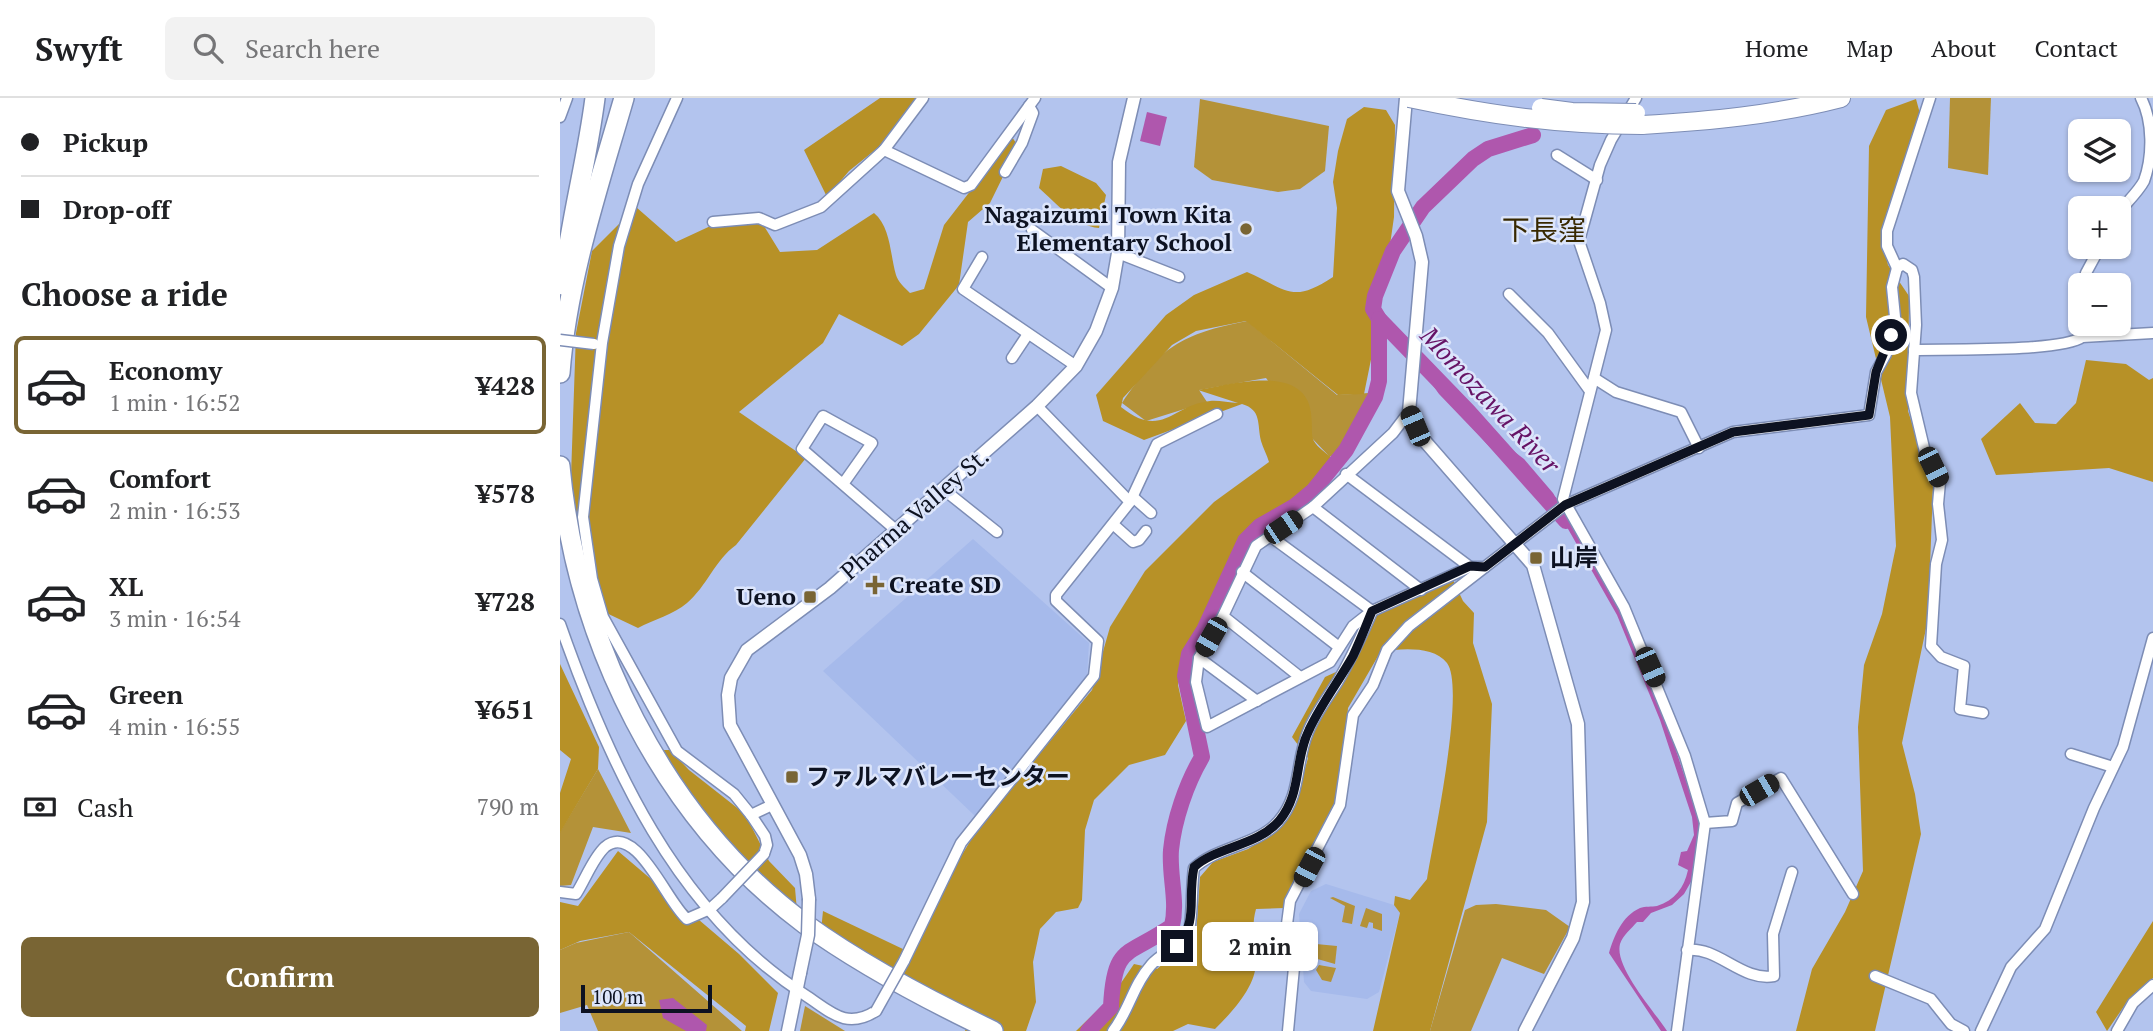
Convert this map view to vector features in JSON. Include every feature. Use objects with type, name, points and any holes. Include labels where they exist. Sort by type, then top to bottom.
[{"type":"highway","points":[[560,314],[567,246],[587,157],[595,98]]},
{"type":"highway","points":[[560,320],[576,245],[618,98]]},
{"type":"highway","points":[[560,373],[582,247],[624,98]]},
{"type":"highway","points":[[611,142],[631,98]]},
{"type":"highway","points":[[1408,98],[1462,109],[1576,125],[1640,112],[1733,120],[1791,111],[1841,98]]},
{"type":"highway","points":[[1468,98],[1572,112],[1732,109],[1797,98]]},
{"type":"highway","points":[[560,466],[569,532],[592,620],[632,715],[688,804],[729,854],[804,923],[962,1026]]},
{"type":"highway","points":[[560,509],[574,579],[604,665],[638,736],[684,807],[726,858],[802,928],[962,1026],[993,1031]]},
{"type":"street","points":[[560,117],[567,98]]},
{"type":"street","points":[[560,892],[576,894],[603,849],[614,841],[622,841],[643,857],[677,911],[687,919],[710,909],[722,898],[764,854],[767,845],[765,836],[734,794],[677,751],[603,617],[592,579],[583,517],[598,343],[619,246],[629,210],[677,98]]},
{"type":"street","points":[[713,222],[759,218],[775,225],[800,217],[821,206],[884,149],[923,98]]},
{"type":"street","points":[[1408,98],[1398,180],[1399,200],[1416,236],[1422,262],[1409,412],[1423,439],[1518,544],[1533,565],[1578,724],[1583,864],[1580,920],[1525,1031]]},
{"type":"street","points":[[1897,268],[1887,246],[1887,232],[1930,98]]},
{"type":"street","points":[[2131,200],[2148,183],[2151,155],[2151,122],[2141,98]]},
{"type":"street","name":"Pharma Valley St.","points":[[788,1031],[808,935],[809,899],[806,874],[800,855],[730,725],[728,695],[734,670],[747,649],[830,588],[897,531],[1037,406],[1076,366],[1096,331],[1112,288],[1118,253],[1119,162],[1131,99]]},
{"type":"street","points":[[884,149],[964,188],[971,185],[1032,102]]},
{"type":"street","points":[[1005,172],[1022,143],[1033,113],[1032,102]]},
{"type":"street","points":[[1640,112],[1611,140],[1579,241],[1606,330],[1565,481],[1565,505],[1624,607],[1685,756],[1705,823],[1677,1031]]},
{"type":"street","points":[[1557,155],[1597,180]]},
{"type":"street","points":[[1032,230],[1112,288]]},
{"type":"street","points":[[1118,253],[1180,277]]},
{"type":"street","points":[[982,257],[962,289],[1076,366]]},
{"type":"street","points":[[1288,1031],[1295,957],[1287,924],[1290,901],[1340,805],[1353,715],[1373,685],[1387,650],[1409,626],[1565,505],[1733,432],[1869,415],[1876,372],[1886,354],[1895,317],[1892,286],[1897,268],[1902,264],[1912,270],[1914,350],[1910,374],[1915,419],[1940,482],[1938,504],[1942,540],[1936,564],[1931,646],[1941,657],[1964,666],[1961,709],[1983,713]]},
{"type":"street","points":[[1509,294],[1548,333],[1590,391]]},
{"type":"street","points":[[1914,350],[2023,347],[2075,343],[2082,337],[2153,333]]},
{"type":"street","points":[[1012,358],[1028,334]]},
{"type":"street","points":[[560,340],[598,343]]},
{"type":"street","points":[[1594,378],[1616,392],[1681,412],[1699,448]]},
{"type":"street","points":[[1037,406],[1131,499],[1151,513]]},
{"type":"street","points":[[1409,412],[1393,433],[1312,507],[1256,546],[1223,617],[1199,658],[1196,682],[1207,727],[1330,662],[1353,626],[1372,611],[1470,566],[1485,567]]},
{"type":"street","points":[[560,624],[606,741],[636,804],[677,871],[710,909],[763,962],[797,990],[845,1020],[863,1019],[876,1011],[904,961],[961,843],[1094,676],[1098,641],[1056,601],[1056,595],[1114,525],[1131,499],[1157,444],[1217,414]]},
{"type":"street","points":[[843,484],[872,443],[823,416],[802,449],[897,531]]},
{"type":"street","points":[[1346,474],[1470,566]]},
{"type":"street","points":[[943,489],[997,532]]},
{"type":"street","points":[[1312,507],[1421,590]]},
{"type":"street","points":[[1114,525],[1133,542],[1139,540],[1146,531]]},
{"type":"street","points":[[1270,536],[1372,611]]},
{"type":"street","points":[[1242,572],[1339,647]]},
{"type":"street","points":[[1113,1031],[1136,983],[1153,962],[1177,946],[1189,932],[1190,888],[1194,867],[1214,854],[1258,836],[1277,823],[1290,806],[1299,780],[1307,733],[1353,655],[1372,611]]},
{"type":"street","points":[[1223,617],[1300,677]]},
{"type":"street","points":[[1981,1031],[2011,967],[2045,929],[2123,747],[2153,638]]},
{"type":"street","points":[[1199,658],[1257,701]]},
{"type":"street","points":[[2071,754],[2113,767]]},
{"type":"street","points":[[1705,823],[1732,821],[1737,803],[1781,778],[1853,894]]},
{"type":"street","points":[[751,815],[772,805]]},
{"type":"street","points":[[1687,950],[1700,949],[1732,966],[1774,976],[1773,934],[1792,872]]},
{"type":"street","points":[[1875,976],[1931,999],[1951,1024],[1964,1031]]},
{"type":"street","points":[[2117,1031],[2133,1003],[2153,985]]},
{"type":"shaded area","points":[[880,98],[920,98],[880,146],[849,171],[827,197],[804,150]]},
{"type":"shaded area","points":[[1950,98],[1991,98],[1988,175],[1948,168]]},
{"type":"shaded area","points":[[1200,99],[1329,126],[1325,171],[1300,189],[1278,192],[1212,180],[1194,167]]},
{"type":"shaded area","points":[[1916,99],[1922,121],[1882,238],[1888,265],[1909,296],[1908,411],[1933,487],[1928,619],[1902,743],[1915,794],[1921,834],[1875,1031],[1796,1031],[1812,969],[1845,912],[1863,871],[1858,727],[1864,665],[1882,614],[1896,546],[1890,417],[1866,317],[1869,146],[1886,110]]},
{"type":"shaded area","points":[[1364,107],[1386,110],[1395,125],[1394,217],[1386,273],[1369,296],[1376,335],[1364,394],[1338,395],[1246,321],[1196,331],[1172,345],[1123,398],[1121,407],[1147,421],[1157,421],[1197,404],[1213,401],[1238,403],[1198,390],[1264,380],[1281,382],[1295,387],[1306,397],[1311,413],[1314,442],[1331,457],[1310,494],[1244,533],[1185,654],[1178,685],[1186,721],[1165,755],[1129,765],[1094,800],[1085,830],[1082,900],[1078,908],[1056,912],[1040,929],[1033,962],[1036,1002],[1026,1031],[965,1031],[971,1014],[901,979],[941,889],[977,830],[1092,690],[1110,627],[1145,571],[1214,502],[1269,462],[1261,441],[1256,414],[1242,404],[1144,440],[1103,421],[1096,395],[1166,315],[1194,295],[1247,272],[1281,289],[1299,292],[1333,277],[1337,208],[1333,182],[1338,151],[1347,119]]},
{"type":"shaded area","points":[[1147,112],[1167,117],[1160,146],[1140,141]]},
{"type":"shaded area","points":[[1012,137],[1018,146],[990,203],[968,222],[959,285],[919,334],[902,346],[839,314],[823,343],[739,412],[806,458],[736,545],[722,558],[694,596],[676,610],[638,628],[600,610],[585,574],[571,476],[576,333],[592,251],[636,207],[676,242],[717,223],[759,218],[780,252],[817,250],[874,213],[887,233],[897,278],[910,293],[924,289],[944,225]]},
{"type":"shaded area","points":[[1061,166],[1096,183],[1106,195],[1099,228],[1074,218],[1039,188],[1043,169]]},
{"type":"shaded area","points":[[1247,321],[1337,395],[1369,393],[1335,456],[1329,456],[1307,433],[1266,378],[1199,390],[1207,402],[1146,421],[1122,403],[1148,368],[1174,346],[1205,331]]},
{"type":"shaded area","points":[[2086,360],[2126,364],[2149,380],[2153,378],[2153,482],[2109,468],[1996,475],[1981,439],[2020,403],[2035,423],[2056,424],[2076,403]]},
{"type":"shaded area","points":[[1420,367],[1476,428],[1495,437],[1524,459],[1553,493],[1617,600],[1670,732],[1701,826],[1696,873],[1684,894],[1672,905],[1651,913],[1643,922],[1637,922],[1620,944],[1623,965],[1629,977],[1667,1031],[1661,1031],[1609,953],[1616,933],[1628,916],[1640,908],[1657,906],[1674,897],[1688,870],[1678,865],[1681,852],[1687,851],[1694,835],[1692,817],[1660,720],[1617,615],[1547,492],[1524,467],[1537,496],[1534,495],[1515,466],[1507,465],[1439,394]]},
{"type":"shaded area","points":[[973,539],[1089,643],[1087,676],[975,816],[823,671]]},
{"type":"shaded area","points":[[1453,580],[1463,601],[1474,613],[1473,643],[1492,704],[1487,822],[1430,1031],[1373,1031],[1400,913],[1394,905],[1395,896],[1410,900],[1427,879],[1451,733],[1452,678],[1447,663],[1434,653],[1407,649],[1381,651],[1348,708],[1343,770],[1334,807],[1295,876],[1284,908],[1256,909],[1256,968],[1249,988],[1229,1014],[1215,1029],[1188,1024],[1173,1031],[1076,1031],[1112,996],[1134,964],[1157,969],[1196,936],[1200,877],[1213,862],[1248,849],[1267,837],[1294,807],[1308,758],[1292,737],[1325,677],[1349,666],[1377,613]]},
{"type":"shaded area","points":[[560,664],[599,747],[598,769],[560,833],[560,793],[571,759],[560,750]]},
{"type":"shaded area","points":[[663,750],[670,750],[689,770],[745,814],[769,861],[795,888],[797,911],[740,857],[704,817],[674,773]]},
{"type":"shaded area","points":[[598,769],[631,833],[593,827],[571,885],[560,886],[560,832]]},
{"type":"shaded area","points":[[618,851],[739,954],[778,993],[769,1031],[745,1031],[746,1026],[629,932],[580,941],[560,950],[560,902],[578,906]]},
{"type":"shaded area","points":[[1326,884],[1394,905],[1400,913],[1379,992],[1367,999],[1311,991],[1304,982],[1299,914],[1311,891]]},
{"type":"shaded area","points":[[1330,898],[1355,906],[1352,924],[1342,922],[1345,906]]},
{"type":"shaded area","points":[[1496,904],[1546,910],[1570,927],[1544,974],[1502,958],[1471,1031],[1430,1031],[1465,910],[1476,905]]},
{"type":"shaded area","points":[[1366,908],[1382,914],[1382,931],[1373,928],[1373,923],[1369,922],[1367,928],[1360,926]]},
{"type":"shaded area","points":[[823,911],[905,950],[890,975],[821,931]]},
{"type":"shaded area","points":[[2153,921],[2153,978],[2129,999],[2107,1031],[2096,1012]]},
{"type":"shaded area","points":[[629,932],[742,1031],[598,1031],[587,1005],[560,1013],[560,950],[576,943]]},
{"type":"shaded area","points":[[1316,944],[1337,946],[1335,964],[1314,958]]},
{"type":"shaded area","points":[[1319,965],[1336,968],[1331,982],[1322,980],[1316,970]]},
{"type":"shaded area","points":[[673,998],[707,1025],[706,1031],[686,1031],[663,1018],[659,1000]]},
{"type":"shaded area","points":[[805,1006],[845,1031],[800,1031]]},
{"type":"waterway","name":"Momozawa River","points":[[1533,135],[1488,149],[1473,159],[1423,207],[1393,251],[1375,296],[1373,309],[1379,319],[1468,411],[1566,521]]},
{"type":"waterway","points":[[1088,1031],[1111,1007],[1115,972],[1126,954],[1172,926],[1173,838],[1186,790],[1202,757],[1185,676],[1189,654],[1204,630],[1245,541],[1260,526],[1295,506],[1313,491],[1346,450],[1375,397],[1379,381],[1379,319]]},
{"type":"place","name":"Nagaizumi Town Kita Elementary School","points":[[1246,229]]},
{"type":"place","name":"山岸","points":[[1536,558]]},
{"type":"place","name":"Create SD","points":[[875,585]]},
{"type":"place","name":"Ueno","points":[[810,597]]},
{"type":"place","name":"ファルマバレーセンター","points":[[792,777]]},
{"type":"district","name":"下長窪","points":[[1544,230]]},
{"type":"route","points":[[1177,946],[1189,932],[1190,888],[1194,867],[1214,854],[1244,844],[1258,836],[1277,823],[1290,806],[1299,780],[1307,733],[1353,655],[1372,611],[1470,566],[1485,567],[1565,505],[1733,432],[1869,415],[1876,372],[1886,354],[1891,335]]}]
